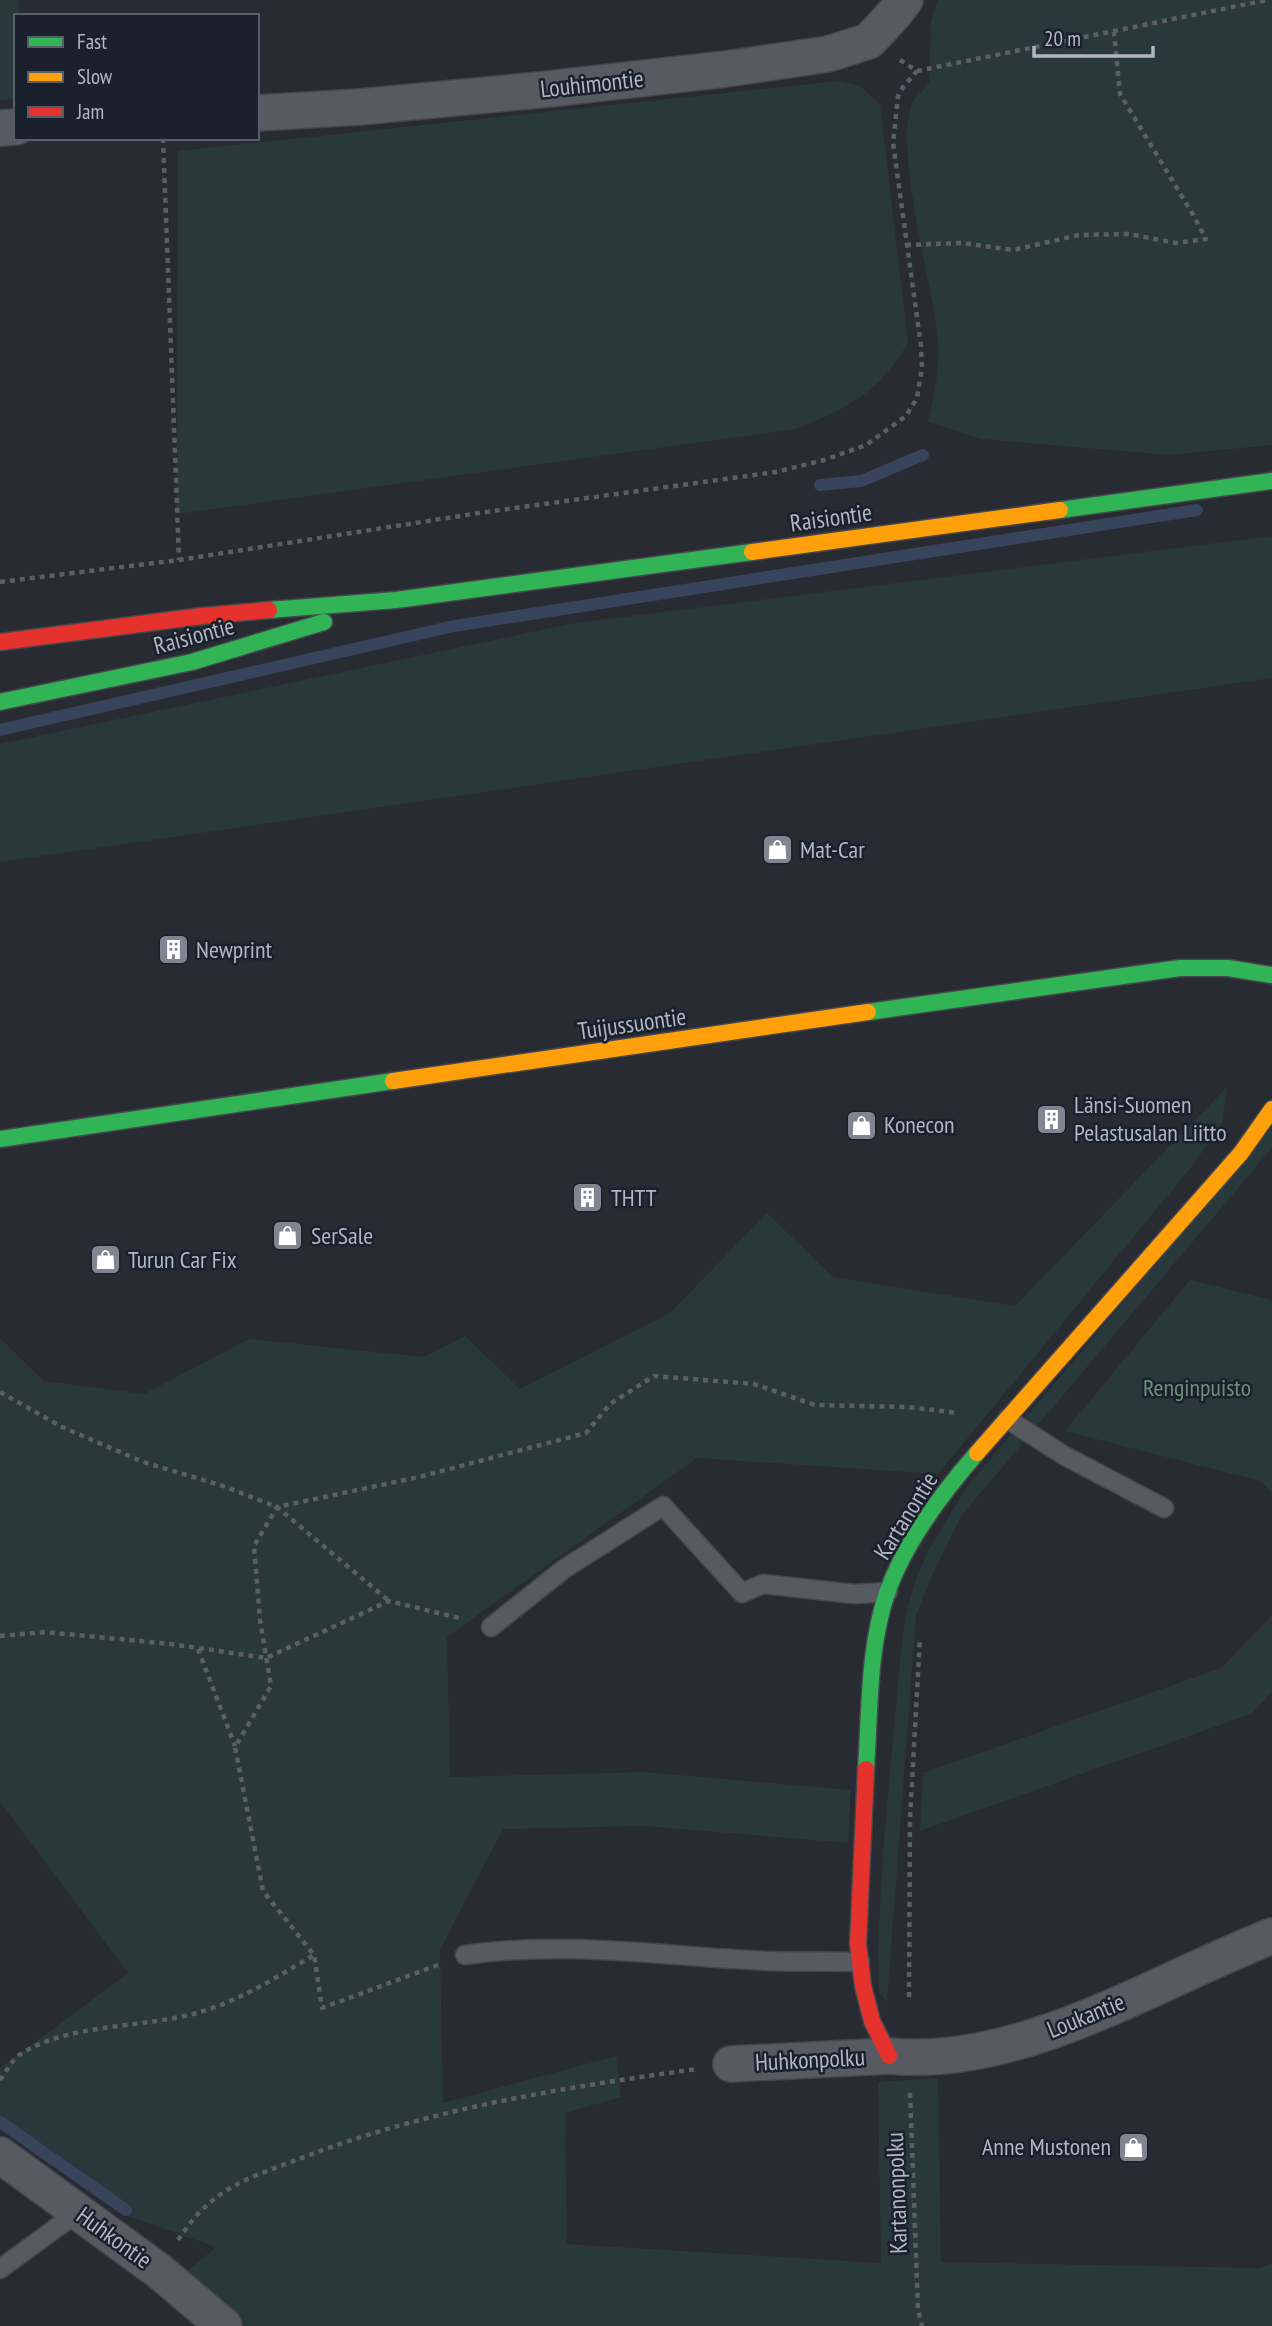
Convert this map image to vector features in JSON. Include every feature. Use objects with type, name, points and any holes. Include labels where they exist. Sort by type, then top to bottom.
[{"type":"street","name":"Louhimontie","points":[[259,113],[359,107],[539,90],[726,69],[828,54],[869,41],[905,0]]},
{"type":"street","name":"Raisiontie","points":[[0,642],[202,616],[396,600],[1272,481]]},
{"type":"street","name":"Raisiontie","points":[[0,702],[192,662],[396,600]]},
{"type":"street","name":"Tuijussuontie","points":[[0,1139],[1119,975],[1180,968],[1227,968],[1272,975]]},
{"type":"street","name":"Kartanontie","points":[[899,2057],[872,2021],[863,1986],[858,1944],[872,1685],[876,1639],[888,1592],[909,1548],[935,1505],[968,1463],[1241,1153],[1272,1109]]},
{"type":"street","name":"Loukantie","points":[[899,2057],[947,2055],[995,2047],[1047,2032],[1096,2015],[1233,1951],[1272,1936]]},
{"type":"street","name":"Huhkonpolku","points":[[731,2064],[899,2057]]},
{"type":"street","name":"Huhkontie","points":[[0,2155],[159,2271],[224,2326]]},
{"type":"lane","points":[[1007,1419],[1065,1456],[1164,1508]]},
{"type":"lane","points":[[491,1626],[564,1569],[663,1506],[742,1593],[763,1584],[854,1594],[888,1592]]},
{"type":"lane","points":[[465,1955],[504,1949],[643,1951],[769,1961],[860,1962]]},
{"type":"lane","points":[[0,2269],[78,2212]]},
{"type":"path","points":[[0,582],[179,560],[479,513],[775,472],[824,460],[866,445],[906,416],[916,398],[922,368],[893,143],[898,96],[917,71],[1266,0]]},
{"type":"path","points":[[906,245],[962,243],[1013,250],[1079,235],[1128,234],[1176,243],[1206,239],[1120,94],[1114,32]]},
{"type":"path","points":[[163,140],[179,560]]},
{"type":"path","points":[[235,1747],[271,1686],[260,1620],[254,1546],[277,1507],[419,1477],[586,1433],[610,1404],[654,1376],[754,1384],[815,1405],[908,1407],[1007,1419]]},
{"type":"path","points":[[0,1392],[62,1427],[143,1462],[223,1486],[277,1507],[389,1601],[491,1626]]},
{"type":"path","points":[[0,1636],[45,1632],[266,1658],[389,1601]]},
{"type":"path","name":"Kartanonpolku","points":[[920,1632],[899,2057],[918,2309],[922,2326]]},
{"type":"path","points":[[198,1648],[235,1747],[263,1891],[314,1955],[322,2008],[465,1955]]},
{"type":"path","points":[[0,2080],[18,2056],[49,2042],[98,2028],[150,2024],[201,2012],[258,1988],[314,1955]]},
{"type":"path","points":[[159,2271],[190,2221],[217,2196],[251,2178],[327,2148],[462,2108],[567,2087],[731,2064]]},
{"type":"green space","points":[[0,0],[18,0],[20,14],[14,14],[14,99],[0,100]]},
{"type":"green space","points":[[938,0],[1272,0],[1272,445],[1169,455],[982,439],[928,422],[937,373],[938,343],[910,181],[907,148],[908,120],[914,100],[929,84],[931,21]]},
{"type":"green space","points":[[838,81],[860,86],[880,104],[908,343],[885,375],[861,397],[796,429],[177,514],[178,151]]},
{"type":"green space","points":[[1272,536],[1272,678],[0,862],[0,744],[575,623]]},
{"type":"green space","points":[[1227,1087],[1222,1124],[1192,1166],[938,1474],[697,1458],[447,1637],[450,1777],[644,1772],[851,1790],[848,1843],[644,1826],[503,1829],[440,1950],[443,2103],[616,2056],[621,2097],[565,2113],[567,2244],[881,2263],[878,2082],[938,2078],[941,2262],[1260,2268],[1272,2263],[1272,2326],[233,2326],[185,2273],[216,2247],[122,2214],[0,2119],[0,2068],[128,1973],[0,1802],[0,1338],[44,1381],[144,1394],[249,1339],[424,1357],[465,1336],[520,1389],[670,1313],[767,1213],[833,1277],[1015,1306]]},
{"type":"green space","points":[[1272,1127],[1272,1148],[961,1516],[931,1578],[916,1615],[887,2002],[879,1993],[878,1947],[883,1851],[901,1650],[906,1614],[928,1551],[968,1485]]},
{"type":"green space","name":"Renginpuisto","points":[[1190,1280],[1272,1300],[1272,1492],[1260,1481],[1065,1431]]},
{"type":"green space","points":[[1272,1615],[1272,1692],[1251,1714],[920,1831],[923,1773],[1221,1668]]},
{"type":"waterway","points":[[820,485],[861,481],[923,455]]},
{"type":"waterway","points":[[0,730],[454,626],[1197,510]]},
{"type":"waterway","points":[[0,2122],[126,2210]]},
{"type":"traffic: fast","points":[[1060,510],[1272,481]]},
{"type":"traffic: fast","points":[[269,610],[396,600],[752,552]]},
{"type":"traffic: fast","points":[[0,702],[192,662],[324,622]]},
{"type":"traffic: fast","points":[[868,1012],[1180,968],[1228,968],[1272,975]]},
{"type":"traffic: fast","points":[[0,1139],[393,1081]]},
{"type":"traffic: fast","points":[[866,1769],[873,1658],[887,1593],[914,1537],[977,1453]]},
{"type":"traffic: slow","points":[[752,552],[1060,510]]},
{"type":"traffic: slow","points":[[393,1081],[868,1012]]},
{"type":"traffic: slow","points":[[977,1453],[1241,1153],[1272,1109]]},
{"type":"traffic: jam","points":[[0,642],[269,610]]},
{"type":"traffic: jam","points":[[866,1769],[858,1944],[863,1986],[872,2021],[889,2056]]},
{"type":"place","name":"Mat-Car","points":[[777,850]]},
{"type":"place","name":"Newprint","points":[[173,950]]},
{"type":"place","name":"Länsi-Suomen Pelastusalan Liitto","points":[[1051,1119]]},
{"type":"place","name":"Konecon","points":[[861,1125]]},
{"type":"place","name":"THTT","points":[[588,1198]]},
{"type":"place","name":"SerSale","points":[[288,1236]]},
{"type":"place","name":"Turun Car Fix","points":[[105,1260]]},
{"type":"place","name":"Anne Mustonen","points":[[1134,2147]]}]
